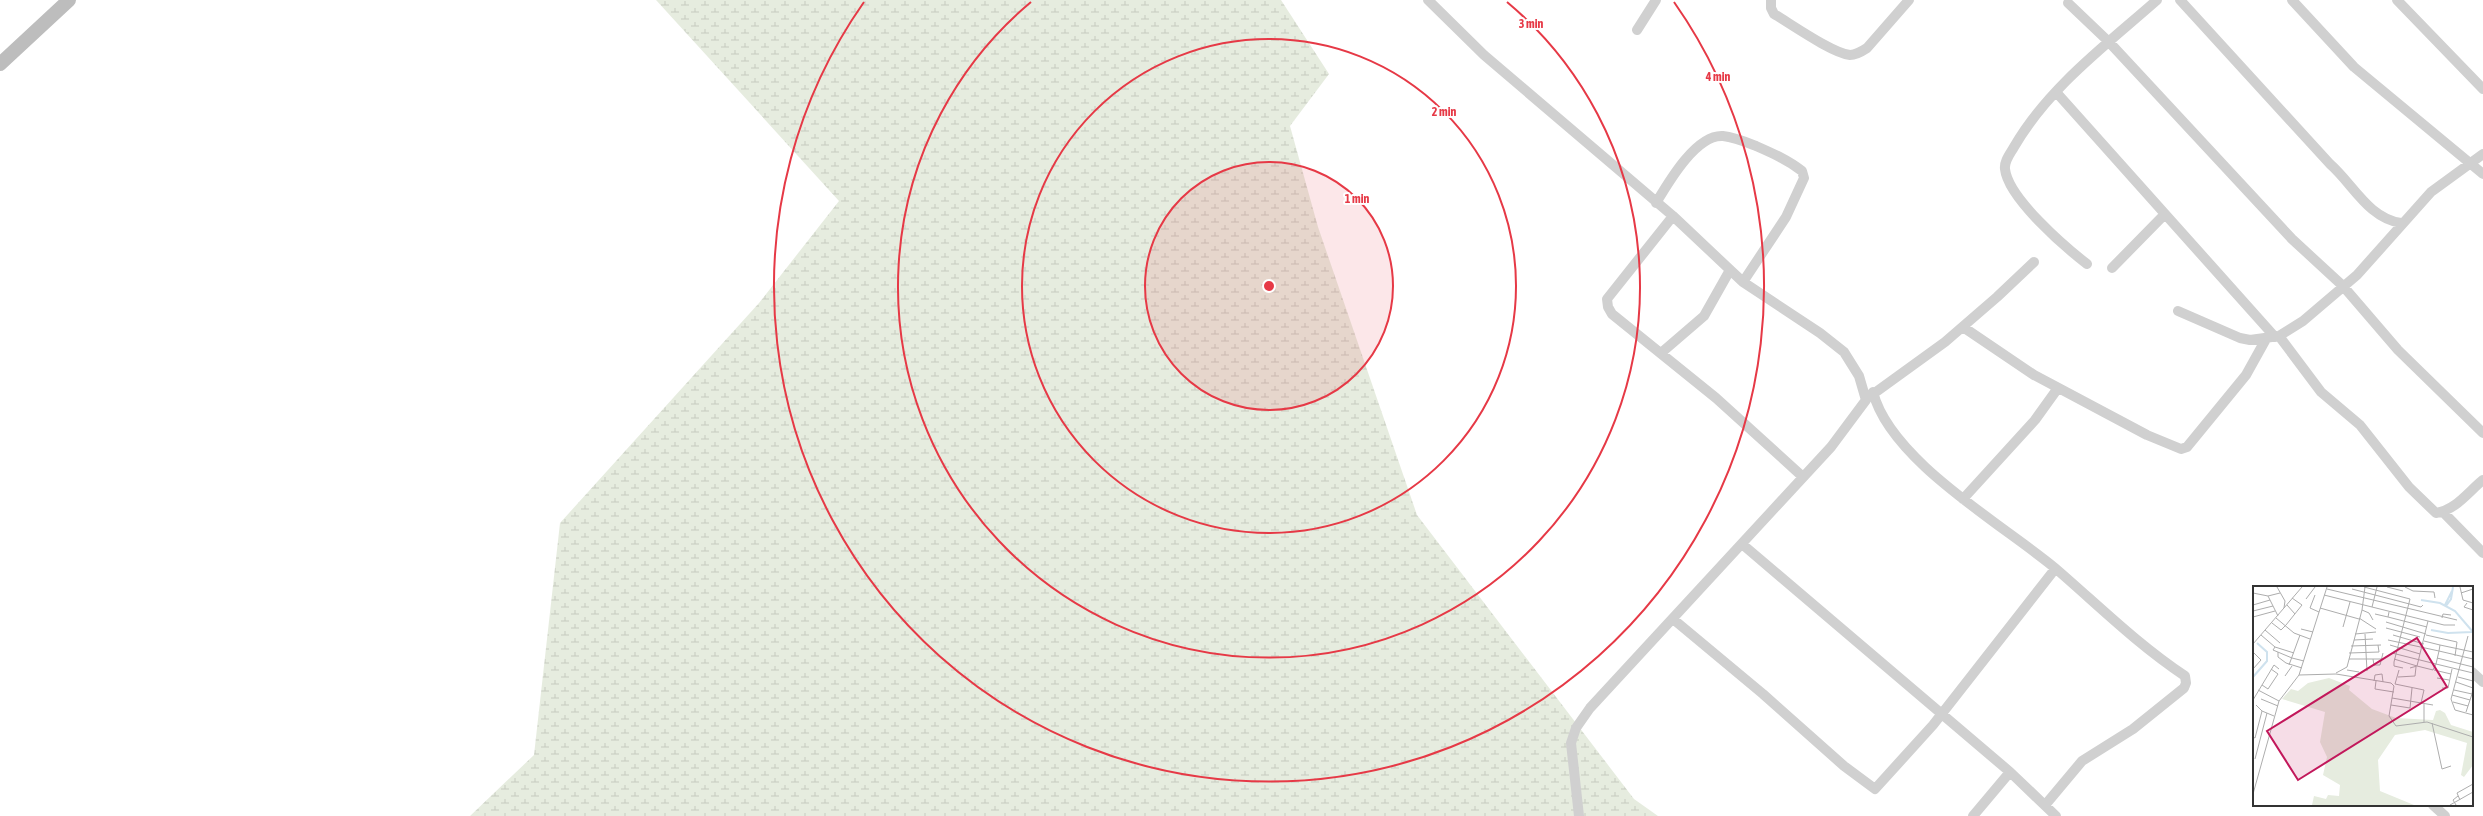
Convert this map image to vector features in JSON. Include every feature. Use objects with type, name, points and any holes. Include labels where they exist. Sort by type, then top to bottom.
[{"type":"main road","points":[[0,64],[69,0]]},
{"type":"street","points":[[1428,0],[1484,55],[1673,216],[1743,282],[1820,333],[1844,352],[1886,422],[1908,450],[1963,499],[2055,569],[2146,649],[2185,676],[2186,682],[2184,688],[2159,710],[2101,751],[2082,761],[2046,804]]},
{"type":"street","points":[[1638,30],[1656,0]]},
{"type":"street","points":[[1771,0],[1770,8],[1774,14],[1829,47],[1850,55],[1858,54],[1866,48],[1909,0]]},
{"type":"street","points":[[2087,264],[2059,242],[2022,200],[2005,170],[2005,162],[2025,128],[2056,92],[2109,42],[2157,0]]},
{"type":"street","points":[[2180,0],[2330,164],[2345,177],[2373,212],[2388,221],[2401,223]]},
{"type":"street","points":[[2292,0],[2354,67],[2472,163],[2483,174]]},
{"type":"street","points":[[2397,0],[2483,88]]},
{"type":"street","points":[[2068,3],[2109,42],[2292,239],[2343,286],[2398,350],[2483,433]]},
{"type":"street","points":[[2056,92],[2321,392],[2360,425],[2409,487],[2436,513],[2443,512],[2458,503],[2483,480]]},
{"type":"street","points":[[1656,203],[1674,173],[1694,150],[1709,139],[1723,136],[1744,141],[1771,152],[1802,171],[1804,178],[1786,217],[1743,282]]},
{"type":"street","points":[[1963,327],[2034,375],[2147,435],[2181,449],[2187,447],[2246,375],[2273,338],[2303,321],[2357,275],[2401,223],[2431,192],[2483,154]]},
{"type":"street","points":[[2112,268],[2165,214]]},
{"type":"street","points":[[1673,216],[1607,299],[1608,307],[1612,314],[1716,398],[1803,477]]},
{"type":"street","points":[[1579,816],[1571,743],[1572,735],[1590,708],[1803,477],[1843,432],[1870,396],[1945,342],[2034,262]]},
{"type":"street","points":[[1661,353],[1704,316],[1730,270]]},
{"type":"street","points":[[2178,311],[2240,338],[2250,340],[2273,338]]},
{"type":"street","points":[[1963,499],[2035,420],[2058,388]]},
{"type":"street","points":[[2443,512],[2483,553]]},
{"type":"street","points":[[1742,544],[2010,772],[2046,804],[2056,816]]},
{"type":"street","points":[[1673,619],[1872,788],[1878,788],[1941,714],[2055,569]]},
{"type":"street","points":[[2473,673],[2483,682]]},
{"type":"street","points":[[1973,816],[2010,772]]},
{"type":"street","points":[[2434,806],[2445,816]]},
{"type":"green space","points":[[656,0],[1281,0],[1329,74],[1290,126],[1318,227],[1417,515],[1634,799],[1658,816],[470,816],[534,755],[560,523],[759,303],[839,201]]}]
